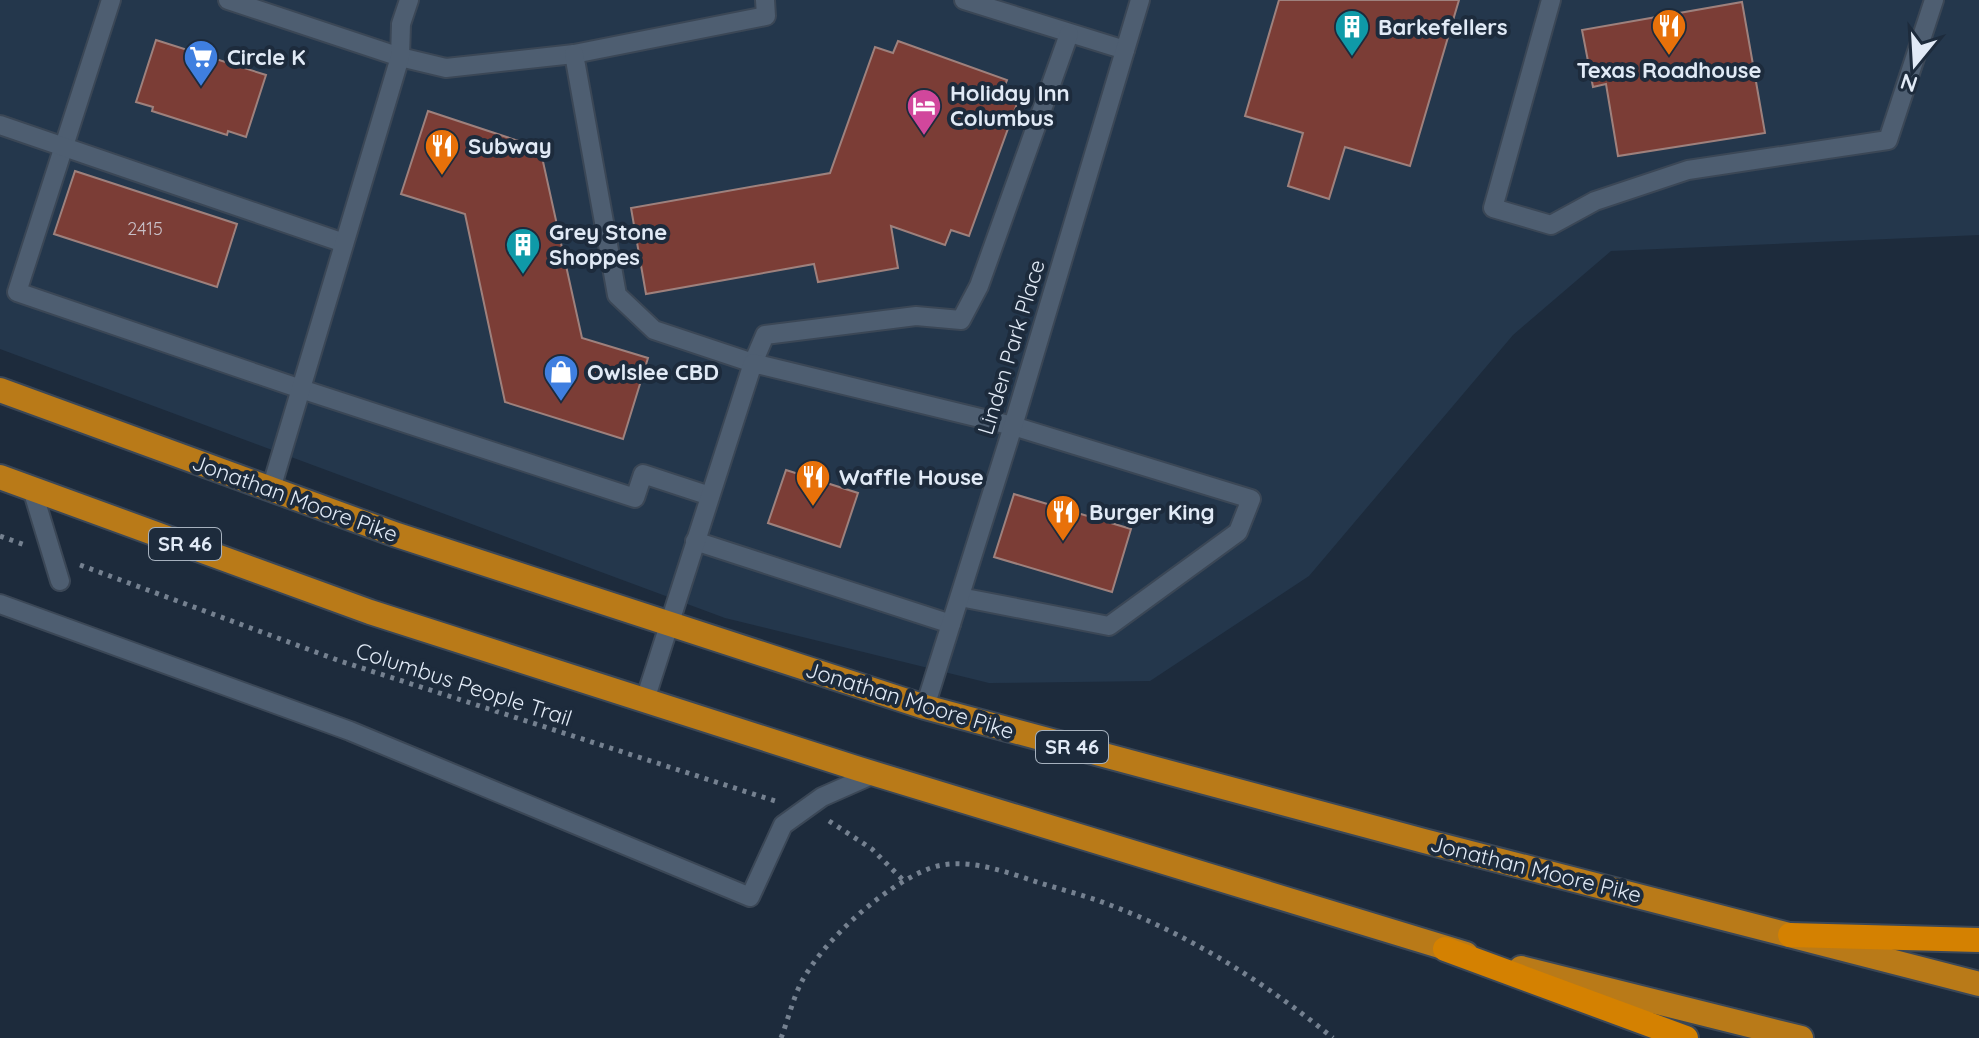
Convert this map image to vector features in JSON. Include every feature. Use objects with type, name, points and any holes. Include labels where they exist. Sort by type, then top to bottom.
[{"type":"highway","name":"Jonathan Moore Pike","points":[[0,390],[397,535],[925,707],[1424,841],[1979,984]]},
{"type":"highway","name":"SR 46","points":[[0,477],[370,612],[874,774],[1445,949],[1801,1038]]},
{"type":"highway","points":[[1790,935],[1979,940]]},
{"type":"highway","points":[[1445,949],[1686,1038]]},
{"type":"lane","points":[[111,0],[17,292],[635,498],[643,474],[710,496]]},
{"type":"lane","points":[[228,0],[400,57],[446,68],[574,54],[766,16],[765,0]]},
{"type":"lane","points":[[271,489],[400,57],[401,24],[409,0]]},
{"type":"lane","points":[[964,0],[1125,50]]},
{"type":"lane","name":"Linden Park Place","points":[[925,707],[1013,426],[1140,0]]},
{"type":"lane","points":[[1551,0],[1493,208],[1551,225],[1595,201],[1688,170],[1888,140],[1934,0]]},
{"type":"lane","points":[[645,700],[753,363],[765,335],[916,316],[961,320],[979,286],[1069,34]]},
{"type":"lane","points":[[574,54],[617,295],[654,330],[753,363],[1013,426],[1251,499],[1238,532],[1109,626],[960,597]]},
{"type":"lane","points":[[0,125],[344,243]]},
{"type":"lane","points":[[32,489],[60,581]]},
{"type":"lane","points":[[695,541],[951,624]]},
{"type":"lane","points":[[0,604],[350,731],[750,897],[783,825],[822,797],[874,774]]},
{"type":"path","name":"Columbus People Trail","points":[[0,536],[340,661],[801,810],[827,820],[872,849],[905,882]]},
{"type":"path","points":[[781,1038],[802,982],[826,946],[885,894],[929,869],[959,863],[1000,870],[1110,905],[1193,944],[1288,1002],[1333,1038]]},
{"type":"shaded area","points":[[0,0],[1979,0],[1979,235],[1611,251],[1513,335],[1309,576],[1150,681],[989,683],[725,618],[0,349]]},
{"type":"building","name":"Barkefellers","points":[[1279,0],[1459,0],[1410,166],[1345,147],[1329,199],[1288,186],[1303,133],[1245,116]]},
{"type":"building","name":"Texas Roadhouse","points":[[1742,2],[1765,133],[1618,156],[1606,84],[1593,87],[1582,30]]},
{"type":"building","name":"Circle K","points":[[156,40],[266,75],[246,137],[228,131],[227,135],[152,111],[153,107],[136,102]]},
{"type":"building","name":"Holiday Inn Columbus","points":[[898,41],[1007,80],[1001,95],[1018,101],[969,236],[951,230],[945,245],[891,226],[898,268],[818,282],[814,264],[646,294],[631,208],[830,173],[875,47],[893,53]]},
{"type":"building","name":"Grey Stone Shoppes","points":[[428,111],[540,148],[582,338],[648,358],[623,439],[505,402],[465,214],[401,194]]},
{"type":"building","points":[[75,171],[237,224],[217,287],[54,234]]},
{"type":"building","name":"Waffle House","points":[[786,470],[858,493],[840,547],[768,523]]},
{"type":"building","name":"Burger King","points":[[1014,494],[1131,529],[1112,592],[994,557]]},
{"type":"place","name":"Texas Roadhouse","points":[[1669,57]]},
{"type":"place","name":"Barkefellers","points":[[1352,58]]},
{"type":"place","name":"Circle K","points":[[201,88]]},
{"type":"place","name":"Holiday Inn Columbus","points":[[924,137]]},
{"type":"place","name":"Subway","points":[[442,177]]},
{"type":"place","name":"Grey Stone Shoppes","points":[[523,276]]},
{"type":"place","name":"Owlslee CBD","points":[[561,403]]},
{"type":"place","name":"Waffle House","points":[[813,508]]},
{"type":"place","name":"Burger King","points":[[1063,543]]}]
